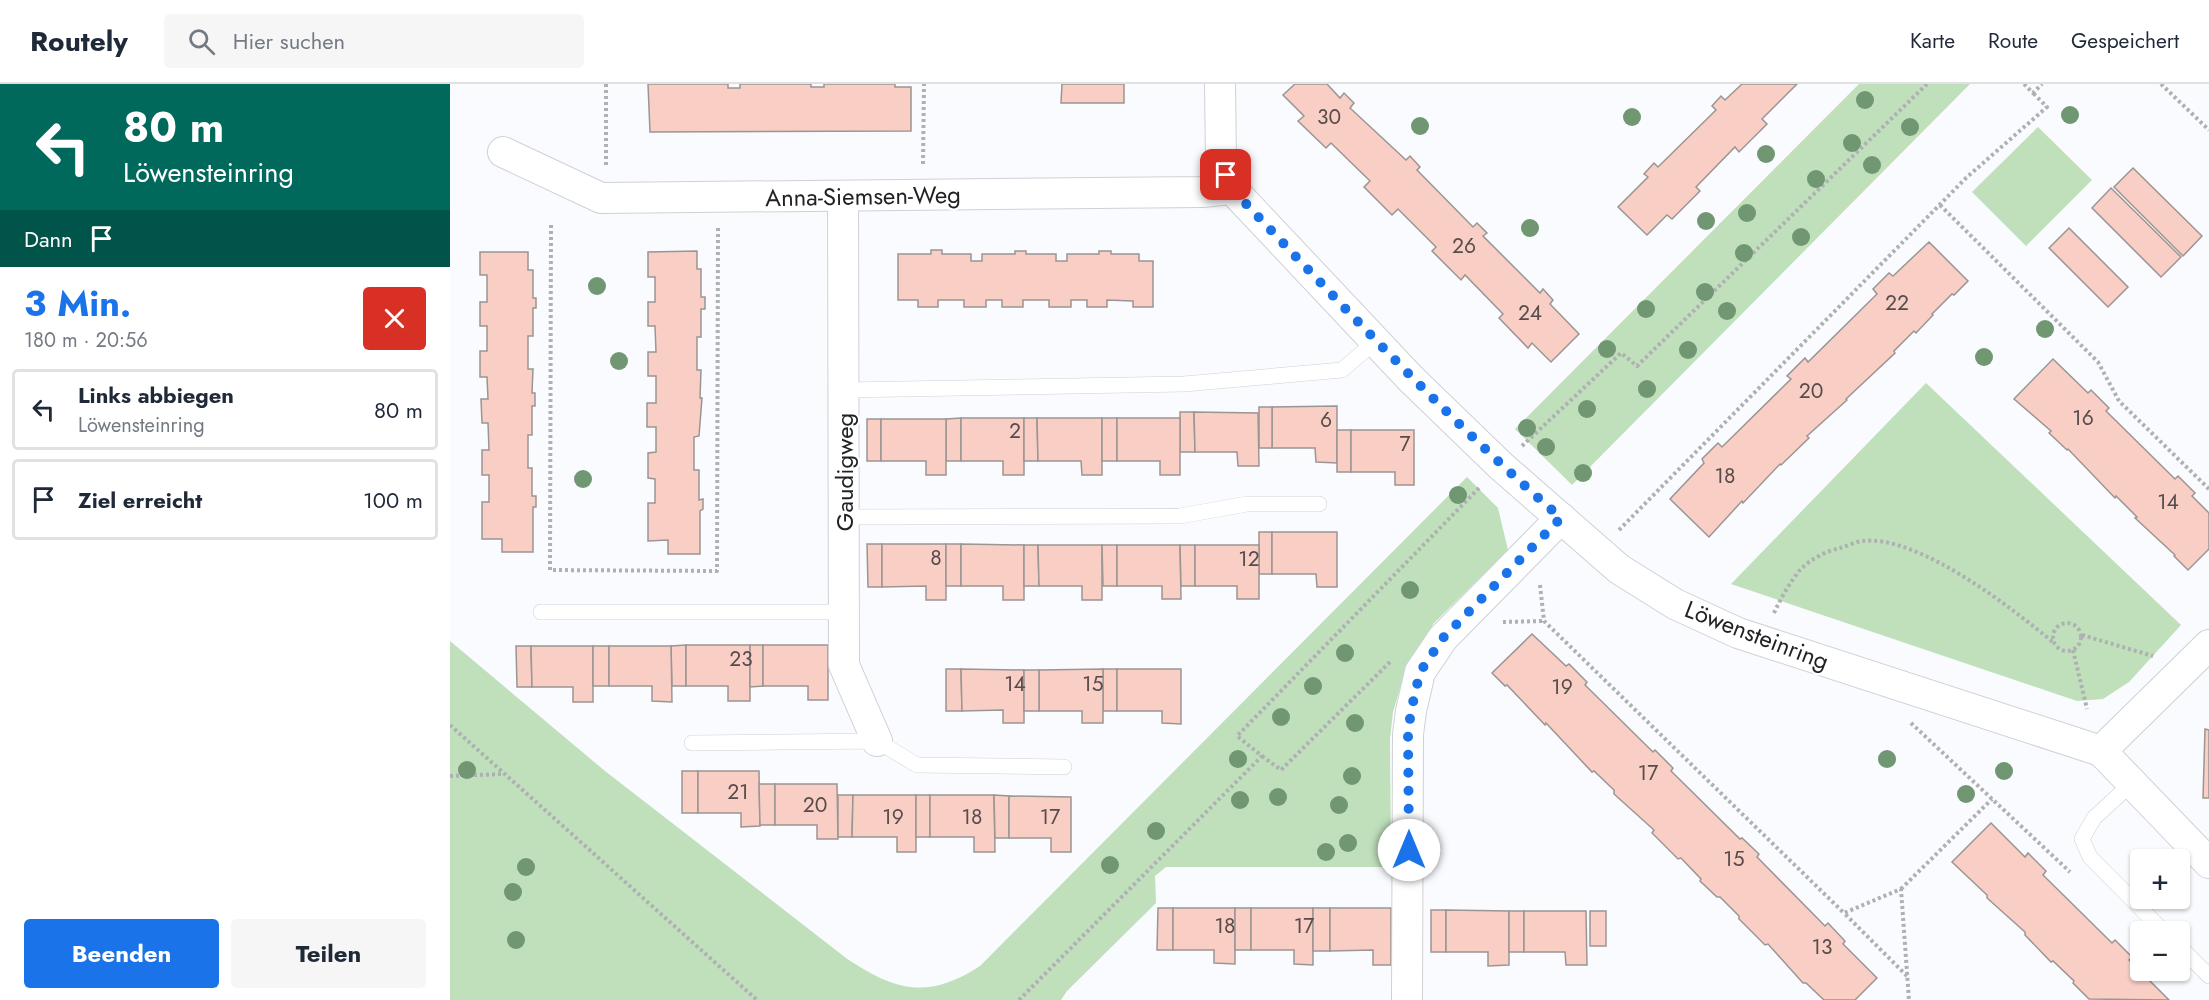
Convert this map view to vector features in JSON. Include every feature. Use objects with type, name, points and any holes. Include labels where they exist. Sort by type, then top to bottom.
[{"type":"street","name":"Löwensteinring","points":[[1220,84],[1221,162],[1232,189],[1411,379],[1501,466],[1619,569],[1675,604],[1738,633],[2102,751]]},
{"type":"street","name":"Anna-Siemsen-Weg","points":[[503,152],[601,198],[1202,192],[1232,189]]},
{"type":"street","name":"Gaudigweg","points":[[843,196],[843,666],[877,741]]},
{"type":"street","points":[[1407,1000],[1408,734],[1420,672],[1443,638],[1561,518]]},
{"type":"street","points":[[2209,645],[2102,751],[2131,784],[2209,863]]},
{"type":"lane","points":[[843,390],[1184,384],[1320,372],[1342,370],[1376,342]]},
{"type":"lane","points":[[843,517],[1180,516],[1247,504],[1319,504]]},
{"type":"lane","points":[[541,612],[843,612]]},
{"type":"lane","points":[[692,744],[877,741],[917,765],[1064,767]]},
{"type":"lane","points":[[2131,784],[2094,818],[2082,839],[2090,857],[2153,921]]},
{"type":"lane","points":[[2190,957],[2209,976]]},
{"type":"path","points":[[606,84],[606,167]]},
{"type":"path","points":[[923,169],[924,84]]},
{"type":"path","points":[[1521,447],[1621,353],[1637,366],[1927,84]]},
{"type":"path","points":[[1616,532],[1966,178],[2047,107],[2024,84]]},
{"type":"path","points":[[2033,93],[2042,84]]},
{"type":"path","points":[[2161,84],[2209,130]]},
{"type":"path","points":[[1940,205],[2098,362],[2119,401],[2209,489]]},
{"type":"path","points":[[551,225],[550,570],[717,571],[718,225]]},
{"type":"path","points":[[1428,659],[1389,661],[1281,770],[1237,736],[1483,484]]},
{"type":"path","points":[[1772,616],[1801,568],[1826,552],[1863,541],[1888,543],[1920,554],[1977,583],[2014,609],[2062,650],[2073,650],[2080,645],[2082,635]]},
{"type":"path","points":[[1540,581],[1544,621],[1907,976]]},
{"type":"path","points":[[1498,622],[1544,621]]},
{"type":"path","points":[[2054,643],[2054,633],[2059,626],[2068,622],[2077,627],[2082,635],[2160,659]]},
{"type":"path","points":[[2073,650],[2088,709]]},
{"type":"path","points":[[1904,717],[2070,873]]},
{"type":"path","points":[[450,724],[758,1000]]},
{"type":"path","points":[[1019,1000],[1262,756]]},
{"type":"path","points":[[450,776],[504,774]]},
{"type":"path","points":[[1844,913],[1901,889],[1992,799]]},
{"type":"path","points":[[1901,889],[1909,1000]]},
{"type":"green space","points":[[1859,84],[1970,84],[1572,485],[1515,429]]},
{"type":"green space","points":[[2038,127],[2092,180],[2026,246],[1972,192]]},
{"type":"green space","points":[[1926,383],[2181,625],[2129,682],[2103,699],[2077,701],[1731,584]]},
{"type":"green space","points":[[1467,477],[1498,508],[1508,550],[1434,623],[1415,652],[1404,675],[1393,712],[1390,739],[1391,867],[1166,867],[1155,876],[1156,903],[1067,991],[1061,1000],[450,1000],[450,641],[605,771],[846,958],[880,978],[896,984],[928,987],[944,984],[980,966]]},
{"type":"building","points":[[648,84],[728,84],[728,88],[740,88],[740,84],[811,84],[811,87],[824,87],[824,84],[895,84],[895,87],[911,87],[911,131],[650,132]]},
{"type":"building","points":[[1062,84],[1124,84],[1124,103],[1061,103]]},
{"type":"building","points":[[1295,84],[1327,84],[1340,98],[1344,93],[1354,103],[1350,108],[1406,160],[1410,156],[1420,167],[1417,170],[1473,227],[1477,223],[1487,233],[1483,236],[1540,293],[1543,289],[1553,300],[1550,304],[1579,334],[1551,362],[1532,343],[1528,348],[1499,318],[1503,314],[1465,275],[1461,280],[1432,251],[1436,247],[1398,209],[1392,215],[1364,187],[1370,181],[1331,143],[1326,148],[1298,121],[1304,116],[1283,95]]},
{"type":"building","points":[[1742,84],[1797,84],[1762,119],[1767,124],[1739,152],[1735,147],[1696,187],[1700,191],[1672,219],[1667,215],[1647,235],[1618,207],[1648,177],[1644,174],[1654,163],[1658,167],[1716,110],[1712,106],[1721,96],[1725,100]]},
{"type":"building","points":[[2133,168],[2202,236],[2183,256],[2114,187]]},
{"type":"building","points":[[2111,188],[2181,257],[2161,277],[2092,208]]},
{"type":"building","points":[[2069,228],[2128,287],[2108,307],[2049,248]]},
{"type":"building","points":[[1929,242],[1968,281],[1932,314],[1916,333],[1914,331],[1847,400],[1807,436],[1809,438],[1780,464],[1743,503],[1742,501],[1709,537],[1670,499],[1704,463],[1702,459],[1718,443],[1722,447],[1791,379],[1787,376],[1805,358],[1808,362],[1877,294],[1873,289],[1889,273],[1893,276]]},
{"type":"building","points":[[931,250],[942,250],[942,254],[971,254],[971,261],[982,261],[982,254],[1015,254],[1015,251],[1026,251],[1026,254],[1056,254],[1056,261],[1067,261],[1067,254],[1099,254],[1099,251],[1111,251],[1111,254],[1139,254],[1139,261],[1153,261],[1153,307],[1133,307],[1133,301],[1107,300],[1107,307],[1087,307],[1087,300],[1071,300],[1071,307],[1049,307],[1049,300],[1023,300],[1023,307],[1002,307],[1002,300],[986,300],[986,307],[964,307],[964,300],[938,300],[938,307],[918,307],[918,300],[898,300],[898,254],[931,254]]},
{"type":"building","points":[[697,251],[697,269],[701,269],[701,297],[705,297],[705,309],[701,309],[701,337],[697,337],[697,370],[701,370],[700,398],[702,398],[699,436],[694,437],[694,470],[699,470],[699,500],[703,499],[703,509],[700,511],[700,554],[668,554],[668,540],[648,541],[648,503],[655,503],[655,479],[648,478],[648,453],[656,452],[656,427],[647,427],[647,403],[656,403],[656,376],[648,376],[648,352],[656,352],[655,326],[648,326],[648,302],[655,302],[655,277],[648,277],[648,252]]},
{"type":"building","points":[[480,252],[528,252],[528,270],[533,270],[533,298],[536,298],[536,308],[533,308],[533,336],[528,336],[528,369],[533,369],[532,393],[535,393],[535,406],[532,406],[532,435],[528,435],[528,468],[532,468],[532,496],[536,496],[536,507],[533,507],[533,552],[502,552],[502,539],[482,539],[482,502],[489,502],[489,475],[482,475],[482,450],[489,450],[488,423],[482,423],[481,399],[488,399],[487,377],[480,377],[480,351],[487,351],[487,326],[480,326],[480,302],[487,302],[487,275],[480,275]]},
{"type":"building","points":[[2053,359],[2088,393],[2091,390],[2109,408],[2106,411],[2175,479],[2178,476],[2195,493],[2192,496],[2209,513],[2209,549],[2188,570],[2116,496],[2115,498],[2068,449],[2049,433],[2051,431],[2014,399]]},
{"type":"building","points":[[1337,406],[1337,463],[1316,462],[1315,448],[1272,448],[1272,407]]},
{"type":"building","points":[[1259,407],[1272,407],[1272,448],[1259,448]]},
{"type":"building","points":[[1180,412],[1194,412],[1195,452],[1180,452]]},
{"type":"building","points":[[1194,412],[1258,413],[1259,466],[1238,466],[1237,452],[1195,452]]},
{"type":"building","points":[[961,418],[961,461],[946,461],[946,419]]},
{"type":"building","points":[[961,418],[1024,418],[1024,475],[1003,475],[1003,461],[961,461]]},
{"type":"building","points":[[1024,418],[1037,418],[1038,461],[1024,461]]},
{"type":"building","points":[[1037,418],[1102,418],[1102,475],[1082,475],[1081,461],[1038,461]]},
{"type":"building","points":[[1102,418],[1117,418],[1117,461],[1102,461]]},
{"type":"building","points":[[1117,418],[1180,418],[1180,475],[1160,475],[1160,461],[1117,461]]},
{"type":"building","points":[[867,419],[881,419],[881,461],[867,461]]},
{"type":"building","points":[[881,419],[946,419],[946,475],[926,475],[926,461],[881,461]]},
{"type":"building","points":[[1337,430],[1351,430],[1351,472],[1337,472]]},
{"type":"building","points":[[1351,430],[1414,430],[1414,485],[1395,485],[1395,472],[1351,472]]},
{"type":"building","points":[[1259,532],[1272,532],[1272,574],[1259,574]]},
{"type":"building","points":[[1272,532],[1337,532],[1337,587],[1317,587],[1316,574],[1272,574]]},
{"type":"building","points":[[867,544],[882,544],[882,587],[868,587]]},
{"type":"building","points":[[882,544],[946,544],[946,600],[926,600],[926,586],[882,587]]},
{"type":"building","points":[[946,544],[961,544],[961,586],[946,586]]},
{"type":"building","points":[[961,544],[1024,545],[1024,600],[1003,600],[1003,586],[961,586]]},
{"type":"building","points":[[1024,545],[1038,545],[1039,586],[1024,586]]},
{"type":"building","points":[[1038,545],[1102,545],[1102,600],[1082,600],[1082,586],[1039,586]]},
{"type":"building","points":[[1102,545],[1117,545],[1117,586],[1103,586]]},
{"type":"building","points":[[1117,545],[1180,545],[1181,599],[1162,599],[1162,586],[1117,586]]},
{"type":"building","points":[[1180,545],[1195,545],[1195,586],[1181,586]]},
{"type":"building","points":[[1195,545],[1259,545],[1259,599],[1237,599],[1237,586],[1195,586]]},
{"type":"building","points":[[1532,634],[1566,666],[1569,664],[1587,682],[1585,685],[1653,752],[1655,750],[1673,768],[1671,771],[1740,839],[1742,838],[1759,854],[1757,857],[1825,926],[1828,923],[1845,941],[1843,944],[1877,978],[1855,1000],[1824,1000],[1806,983],[1803,983],[1768,944],[1765,945],[1720,897],[1717,897],[1700,881],[1701,879],[1681,858],[1678,859],[1652,833],[1654,830],[1614,794],[1614,790],[1594,771],[1592,772],[1546,723],[1545,725],[1507,685],[1505,686],[1492,673]]},
{"type":"building","points":[[686,645],[686,686],[672,686],[671,646]]},
{"type":"building","points":[[686,645],[750,645],[750,701],[728,701],[728,686],[686,686]]},
{"type":"building","points":[[750,645],[763,645],[763,686],[750,687]]},
{"type":"building","points":[[763,645],[828,645],[828,700],[808,700],[808,686],[763,686]]},
{"type":"building","points":[[516,646],[531,646],[532,687],[517,687]]},
{"type":"building","points":[[531,646],[593,646],[593,702],[573,702],[573,687],[532,687]]},
{"type":"building","points":[[593,646],[609,646],[609,686],[593,686]]},
{"type":"building","points":[[609,646],[671,646],[672,702],[652,701],[652,686],[609,686]]},
{"type":"building","points":[[946,669],[961,669],[962,711],[946,711]]},
{"type":"building","points":[[961,669],[1024,670],[1024,723],[1003,723],[1003,710],[962,711]]},
{"type":"building","points":[[1103,669],[1117,669],[1117,711],[1103,711]]},
{"type":"building","points":[[1103,669],[1103,723],[1082,723],[1082,711],[1039,711],[1039,670]]},
{"type":"building","points":[[1117,669],[1181,669],[1181,724],[1162,723],[1162,711],[1117,711]]},
{"type":"building","points":[[1024,670],[1039,670],[1039,711],[1024,711]]},
{"type":"building","points":[[2205,729],[2209,730],[2209,798],[2203,798]]},
{"type":"building","points":[[682,771],[698,771],[698,813],[682,813]]},
{"type":"building","points":[[698,771],[759,771],[760,826],[741,827],[741,813],[698,813]]},
{"type":"building","points":[[759,784],[775,784],[775,825],[760,825]]},
{"type":"building","points":[[775,784],[837,784],[838,839],[817,839],[817,825],[775,825]]},
{"type":"building","points":[[838,795],[853,795],[852,837],[838,837]]},
{"type":"building","points":[[853,795],[916,795],[916,852],[897,852],[897,837],[852,837]]},
{"type":"building","points":[[916,795],[930,795],[930,837],[916,837]]},
{"type":"building","points":[[930,795],[994,795],[995,852],[974,852],[974,837],[930,837]]},
{"type":"building","points":[[994,795],[1009,796],[1009,838],[995,838]]},
{"type":"building","points":[[1009,796],[1071,797],[1071,852],[1051,852],[1051,838],[1009,838]]},
{"type":"building","points":[[1991,823],[2025,857],[2028,853],[2046,871],[2043,875],[2112,943],[2115,940],[2130,955],[2130,981],[2150,981],[2169,1000],[2089,999],[2073,983],[2074,981],[2053,961],[2051,962],[2025,935],[2025,932],[1952,862]]},
{"type":"building","points":[[1158,908],[1173,908],[1173,950],[1157,950]]},
{"type":"building","points":[[1173,908],[1235,908],[1235,964],[1214,963],[1214,950],[1173,950]]},
{"type":"building","points":[[1235,908],[1251,908],[1251,950],[1235,950]]},
{"type":"building","points":[[1251,908],[1313,908],[1313,965],[1294,964],[1294,950],[1251,950]]},
{"type":"building","points":[[1313,908],[1330,908],[1330,951],[1313,951]]},
{"type":"building","points":[[1330,908],[1391,908],[1391,965],[1373,965],[1373,950],[1330,951]]},
{"type":"building","points":[[1431,910],[1446,910],[1446,952],[1431,952]]},
{"type":"building","points":[[1446,910],[1509,911],[1509,965],[1488,966],[1488,952],[1446,952]]},
{"type":"building","points":[[1509,911],[1524,911],[1524,952],[1509,952]]},
{"type":"building","points":[[1524,911],[1586,911],[1587,965],[1566,965],[1565,952],[1524,952]]},
{"type":"building","points":[[1590,911],[1606,911],[1606,946],[1590,946]]},
{"type":"route","points":[[1226,175],[1232,189],[1411,379],[1501,466],[1561,518],[1443,638],[1420,672],[1408,734],[1409,850]]}]
